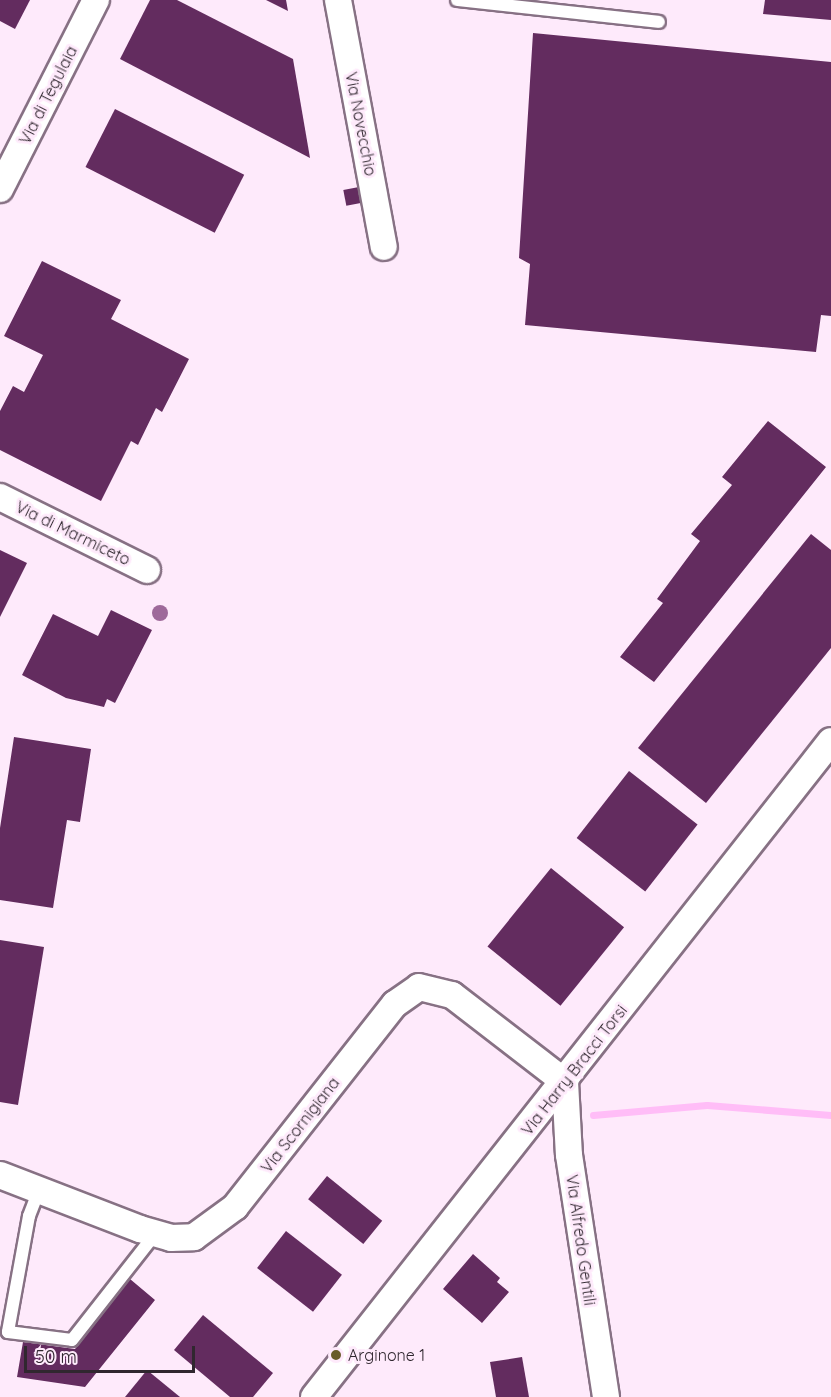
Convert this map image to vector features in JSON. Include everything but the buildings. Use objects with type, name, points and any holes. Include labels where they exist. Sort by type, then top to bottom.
[{"type":"street","name":"Via di Tegulaia","points":[[0,189],[96,0]]},
{"type":"street","name":"Via Novecchio","points":[[338,0],[384,247]]},
{"type":"street","name":"Via di Marmiceto","points":[[0,497],[147,570]]},
{"type":"street","name":"Via Harry Bracci Torsi","points":[[314,1397],[565,1082],[831,741]]},
{"type":"street","name":"Via Scornigiana","points":[[0,1175],[156,1233],[194,1237],[223,1218],[395,1004],[419,987],[452,995],[565,1082]]},
{"type":"street","name":"Via Alfredo Gentili","points":[[565,1082],[570,1166],[606,1397]]},
{"type":"lane","points":[[457,0],[659,22]]},
{"type":"lane","points":[[39,1190],[29,1216],[8,1332],[72,1340],[156,1233]]},
{"type":"waterway","points":[[593,1115],[707,1105],[831,1115]]},
{"type":"place","name":"Arginone 1","points":[[336,1355]]}]
